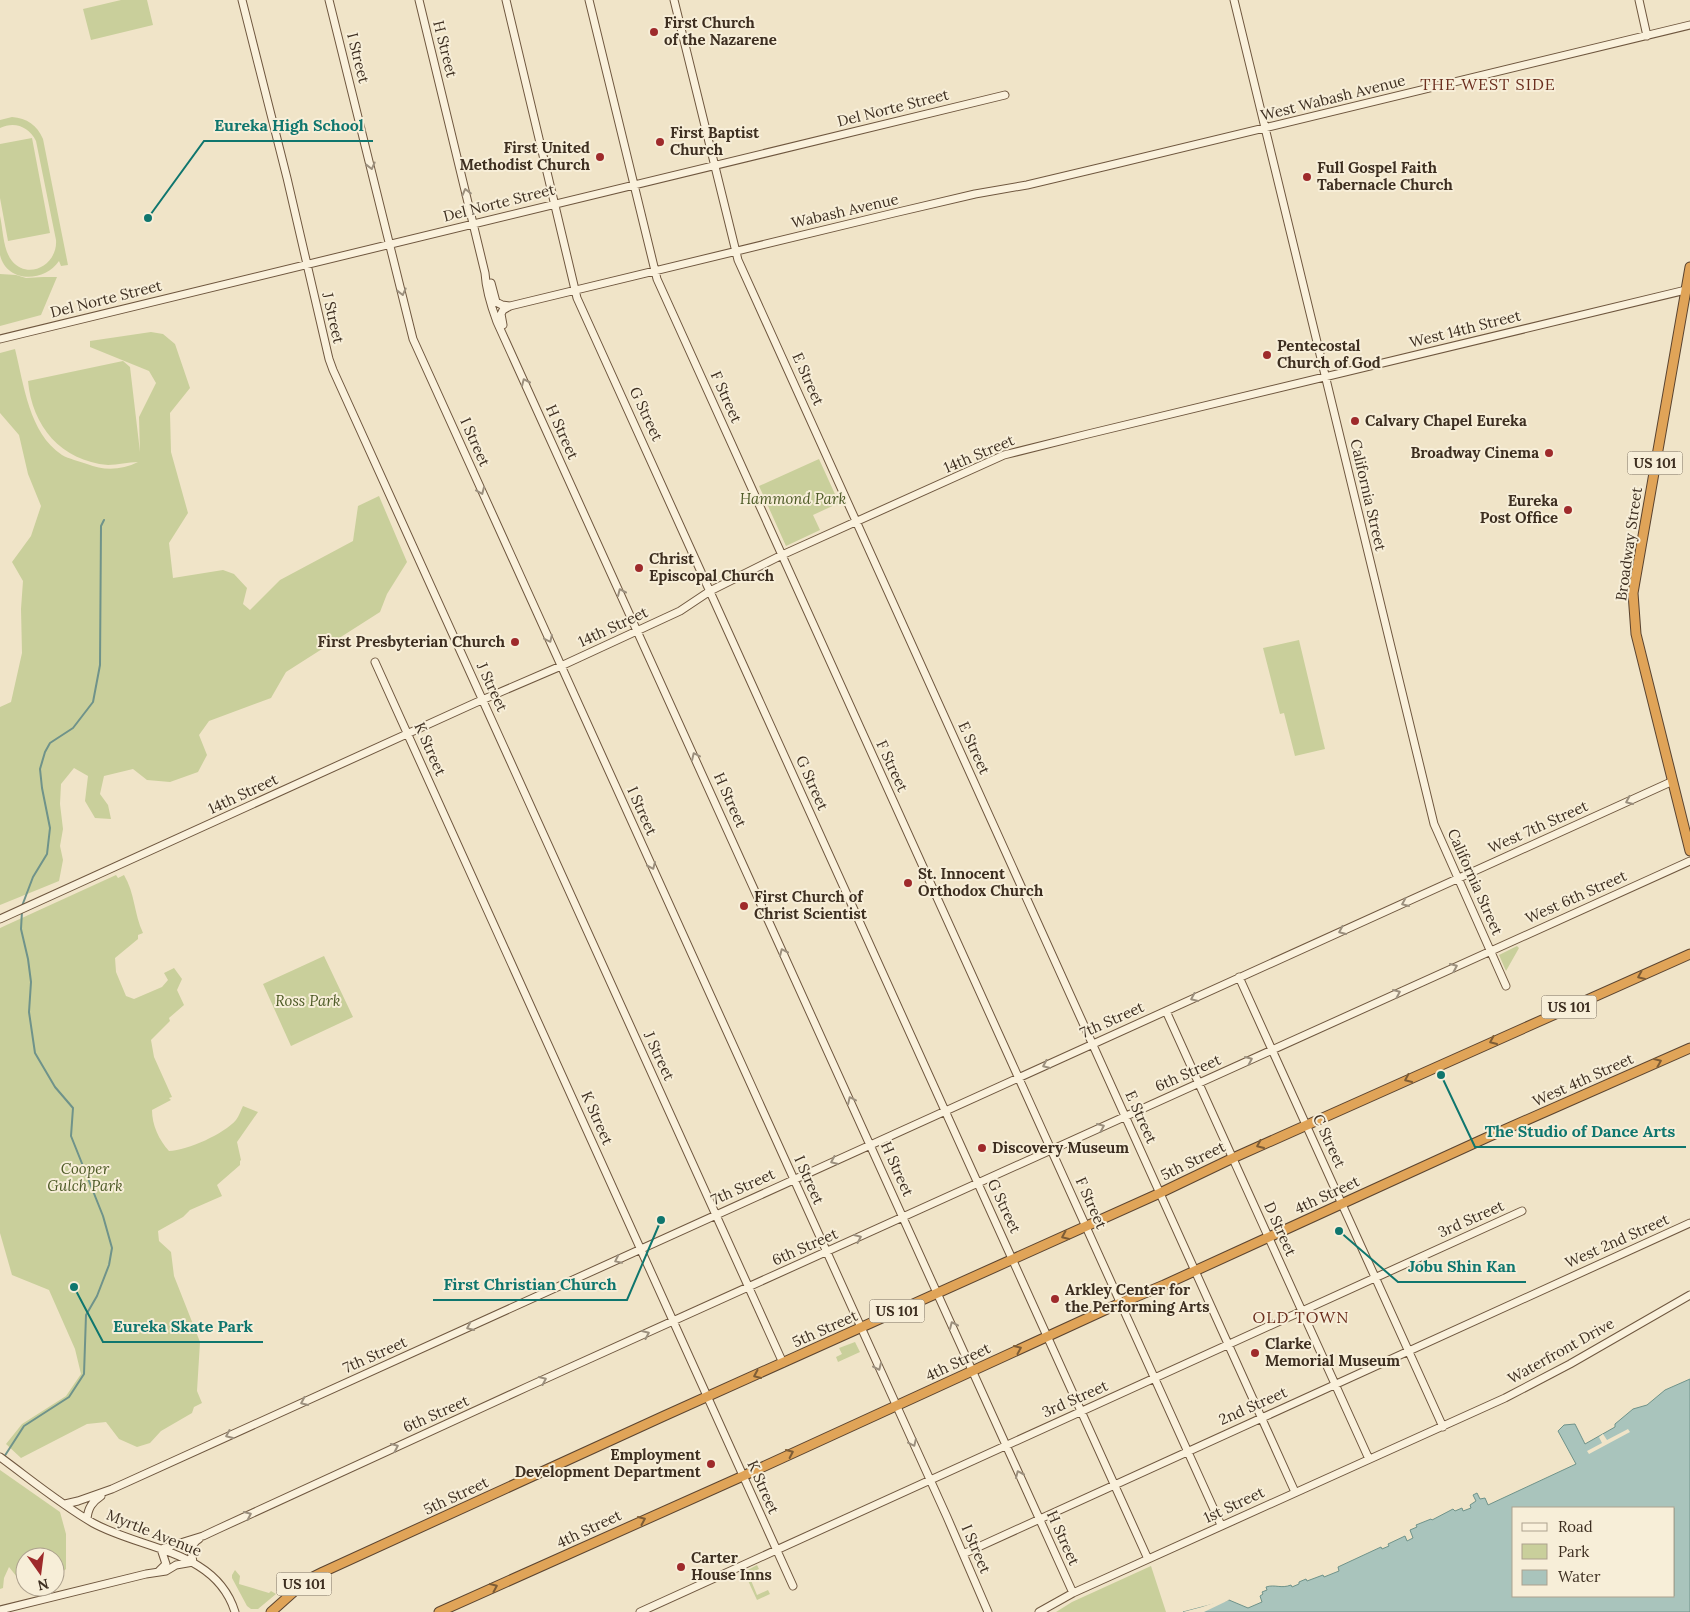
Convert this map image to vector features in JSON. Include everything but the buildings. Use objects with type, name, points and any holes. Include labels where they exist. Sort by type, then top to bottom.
[{"type":"highway","name":"Broadway Street","points":[[1690,267],[1688,290],[1632,593],[1636,634],[1690,851]]},
{"type":"highway","name":"5th Street","points":[[271,1612],[307,1580],[1160,1193],[1232,1158],[1690,954]]},
{"type":"highway","name":"West 4th Street","points":[[1488,1137],[1690,1048]]},
{"type":"highway","name":"4th Street","points":[[439,1612],[743,1476],[1121,1302],[1195,1271],[1488,1137]]},
{"type":"street","name":"J Street","points":[[242,0],[333,370],[783,1363]]},
{"type":"street","name":"I Street","points":[[329,0],[413,338],[988,1612]]},
{"type":"street","name":"H Street","points":[[419,0],[486,273],[486,282],[493,310],[507,345],[512,352],[1073,1592]]},
{"type":"street","name":"G Street","points":[[506,0],[575,290],[1148,1558]]},
{"type":"street","name":"F Street","points":[[589,0],[655,271],[1221,1526]]},
{"type":"street","name":"E Street","points":[[674,0],[735,251],[1295,1492]]},
{"type":"street","name":"California Street","points":[[1234,0],[1434,824],[1506,986]]},
{"type":"street","points":[[1639,0],[1647,36]]},
{"type":"street","name":"West Wabash Avenue","points":[[1187,147],[1690,25]]},
{"type":"street","name":"Del Norte Street","points":[[0,338],[1005,95]]},
{"type":"street","name":"Wabash Avenue","points":[[486,273],[496,302],[510,306],[894,213],[975,194],[1027,185],[1187,147]]},
{"type":"street","name":"West 14th Street","points":[[1247,396],[1688,290]]},
{"type":"street","points":[[510,306],[503,310],[501,321],[512,343],[512,352]]},
{"type":"street","name":"14th Street","points":[[0,919],[561,666],[680,611],[710,591],[782,555],[1004,455],[1247,396]]},
{"type":"street","name":"K Street","points":[[375,662],[793,1586]]},
{"type":"street","name":"West 7th Street","points":[[1386,910],[1673,782]]},
{"type":"street","name":"West 6th Street","points":[[1419,983],[1690,862]]},
{"type":"street","name":"7th Street","points":[[112,1488],[1386,910]]},
{"type":"street","name":"C Street","points":[[1239,977],[1443,1427]]},
{"type":"street","name":"6th Street","points":[[161,1549],[203,1536],[1419,983]]},
{"type":"street","name":"D Street","points":[[1166,1010],[1369,1459]]},
{"type":"street","name":"3rd Street","points":[[640,1612],[1522,1211]]},
{"type":"street","name":"West 2nd Street","points":[[1555,1284],[1690,1223]]},
{"type":"street","name":"2nd Street","points":[[963,1554],[1555,1284]]},
{"type":"street","name":"Waterfront Drive","points":[[1443,1427],[1506,1398],[1570,1364],[1690,1295]]},
{"type":"street","name":"1st Street","points":[[1039,1612],[1073,1592],[1443,1427]]},
{"type":"street","name":"Myrtle Avenue","points":[[0,1457],[65,1504],[106,1530],[161,1549],[202,1567],[219,1581],[230,1598],[235,1612]]},
{"type":"street","points":[[65,1504],[112,1488]]},
{"type":"street","points":[[87,1519],[88,1509],[96,1500],[112,1488]]},
{"type":"street","points":[[0,1610],[159,1571],[166,1571],[176,1566],[193,1562],[192,1552],[194,1543],[203,1536]]},
{"type":"street","points":[[159,1571],[166,1564],[161,1549]]},
{"type":"green space","points":[[121,0],[147,0],[153,25],[91,40],[83,9]]},
{"type":"green space","points":[[12,117],[31,123],[43,139],[68,265],[61,266],[59,261],[53,268],[36,276],[27,277],[10,271],[0,255],[0,216],[9,256],[19,267],[26,270],[41,267],[47,262],[55,249],[56,240],[36,141],[30,132],[16,125],[0,128],[0,120]]},
{"type":"green space","points":[[32,138],[50,233],[8,241],[0,198],[0,144]]},
{"type":"green space","points":[[0,274],[26,278],[57,277],[41,315],[0,326]]},
{"type":"green space","points":[[151,332],[163,334],[175,344],[190,388],[170,413],[171,452],[188,513],[169,543],[173,578],[223,570],[234,574],[247,588],[243,604],[250,610],[280,580],[353,541],[358,506],[379,496],[407,562],[387,594],[380,612],[286,672],[271,698],[209,721],[199,735],[207,755],[198,772],[170,782],[147,780],[133,769],[104,776],[100,794],[108,805],[111,819],[95,818],[85,801],[88,776],[74,768],[61,784],[60,804],[63,829],[60,846],[63,860],[59,881],[0,905],[0,707],[11,702],[22,653],[21,609],[23,581],[12,562],[31,536],[41,506],[28,474],[19,435],[0,413],[0,353],[15,349],[29,407],[42,434],[51,446],[62,455],[93,466],[106,469],[119,468],[138,462],[108,465],[76,457],[63,449],[43,426],[36,413],[28,381],[123,361],[130,367],[140,452],[139,417],[156,383],[149,371],[90,347],[90,341]]},
{"type":"green space","name":"Hammond Park","points":[[819,459],[839,503],[813,515],[820,530],[786,546],[759,486]]},
{"type":"green space","points":[[1299,640],[1325,749],[1295,756],[1284,713],[1280,714],[1263,648]]},
{"type":"green space","name":"Cooper Gulch Park","points":[[116,875],[118,878],[124,875],[128,882],[143,933],[138,935],[138,939],[115,958],[116,972],[126,996],[134,999],[162,987],[168,980],[164,973],[174,968],[182,979],[177,990],[184,1005],[169,1018],[170,1021],[151,1040],[154,1057],[172,1097],[169,1098],[171,1100],[152,1110],[155,1127],[162,1142],[169,1151],[186,1148],[223,1131],[237,1118],[243,1106],[258,1112],[237,1142],[241,1160],[240,1165],[217,1185],[222,1196],[190,1210],[183,1217],[158,1231],[159,1241],[171,1252],[174,1276],[200,1342],[197,1391],[202,1403],[194,1407],[192,1413],[161,1431],[150,1443],[137,1447],[119,1439],[106,1422],[87,1424],[21,1458],[6,1444],[22,1424],[66,1396],[81,1374],[75,1349],[49,1290],[12,1275],[0,1233],[0,928]]},
{"type":"green space","points":[[1517,946],[1519,948],[1506,971],[1499,955]]},
{"type":"green space","name":"Ross Park","points":[[324,956],[353,1017],[291,1046],[263,984]]},
{"type":"green space","points":[[855,1342],[860,1352],[838,1362],[836,1357],[842,1354],[839,1348]]},
{"type":"green space","points":[[0,1470],[60,1512],[66,1534],[66,1569],[65,1547],[15,1547],[15,1574],[9,1567],[4,1578],[3,1588],[0,1589]]},
{"type":"green space","points":[[757,1565],[759,1569],[750,1573],[750,1578],[757,1595],[768,1590],[770,1594],[757,1600],[744,1572]]},
{"type":"green space","points":[[1151,1566],[1166,1612],[1056,1612],[1072,1602]]},
{"type":"green space","points":[[235,1570],[240,1576],[239,1584],[269,1593],[271,1591],[276,1594],[258,1609],[251,1609],[247,1606],[232,1578]]},
{"type":"water","points":[[1690,1379],[1690,1612],[1183,1612],[1229,1600],[1248,1608],[1262,1602],[1260,1596],[1263,1594],[1262,1592],[1267,1590],[1266,1587],[1291,1585],[1292,1587],[1306,1579],[1307,1581],[1323,1575],[1324,1577],[1339,1571],[1338,1567],[1381,1547],[1382,1549],[1389,1546],[1388,1544],[1405,1536],[1407,1541],[1413,1538],[1410,1530],[1417,1527],[1416,1525],[1432,1520],[1453,1509],[1455,1511],[1462,1508],[1463,1511],[1471,1508],[1470,1505],[1476,1501],[1473,1495],[1477,1493],[1480,1499],[1485,1498],[1488,1505],[1576,1464],[1558,1431],[1564,1425],[1575,1424],[1585,1444],[1615,1427],[1615,1424],[1633,1409],[1647,1405],[1665,1390]]},
{"type":"pier","points":[[1628,1429],[1630,1432],[1589,1454],[1587,1451],[1602,1443],[1599,1437],[1603,1434],[1607,1440]]},
{"type":"pier","points":[[1228,1598],[1229,1600],[1204,1612],[1183,1612],[1202,1607]]},
{"type":"waterway","points":[[22,906],[33,877],[47,854],[50,828],[40,769],[45,752],[50,743],[73,728],[93,702],[100,665],[101,526],[104,520]]},
{"type":"waterway","points":[[4,1457],[24,1426],[69,1397],[84,1374],[86,1315],[97,1296],[109,1265],[112,1248],[103,1216],[71,1136],[73,1108],[55,1087],[35,1053],[29,1012],[31,982],[21,929],[22,911]]},
{"type":"place","name":"First Church of the Nazarene","points":[[654,32]]},
{"type":"place","name":"First Baptist Church","points":[[660,142]]},
{"type":"place","name":"First United Methodist Church","points":[[600,157]]},
{"type":"place","name":"Full Gospel Faith Tabernacle Church","points":[[1307,177]]},
{"type":"place","name":"Eureka High School","points":[[148,218]]},
{"type":"place","name":"Pentecostal Church of God","points":[[1267,355]]},
{"type":"place","name":"Calvary Chapel Eureka","points":[[1355,421]]},
{"type":"place","name":"Broadway Cinema","points":[[1549,453]]},
{"type":"place","name":"Eureka Post Office","points":[[1568,510]]},
{"type":"place","name":"Christ Episcopal Church","points":[[639,568]]},
{"type":"place","name":"First Presbyterian Church","points":[[515,642]]},
{"type":"place","name":"St. Innocent Orthodox Church","points":[[908,883]]},
{"type":"place","name":"First Church of Christ Scientist","points":[[744,906]]},
{"type":"place","name":"The Studio of Dance Arts","points":[[1441,1075]]},
{"type":"place","name":"Discovery Museum","points":[[982,1148]]},
{"type":"place","name":"First Christian Church","points":[[661,1220]]},
{"type":"place","name":"Jobu Shin Kan","points":[[1339,1231]]},
{"type":"place","name":"Eureka Skate Park","points":[[74,1287]]},
{"type":"place","name":"Arkley Center for the Performing Arts","points":[[1055,1299]]},
{"type":"place","name":"Clarke Memorial Museum","points":[[1255,1353]]},
{"type":"place","name":"Employment Development Department","points":[[711,1464]]},
{"type":"place","name":"Carter House Inns","points":[[681,1567]]},
{"type":"district","name":"THE WEST SIDE","points":[[1488,84]]},
{"type":"district","name":"OLD TOWN","points":[[1301,1317]]}]
